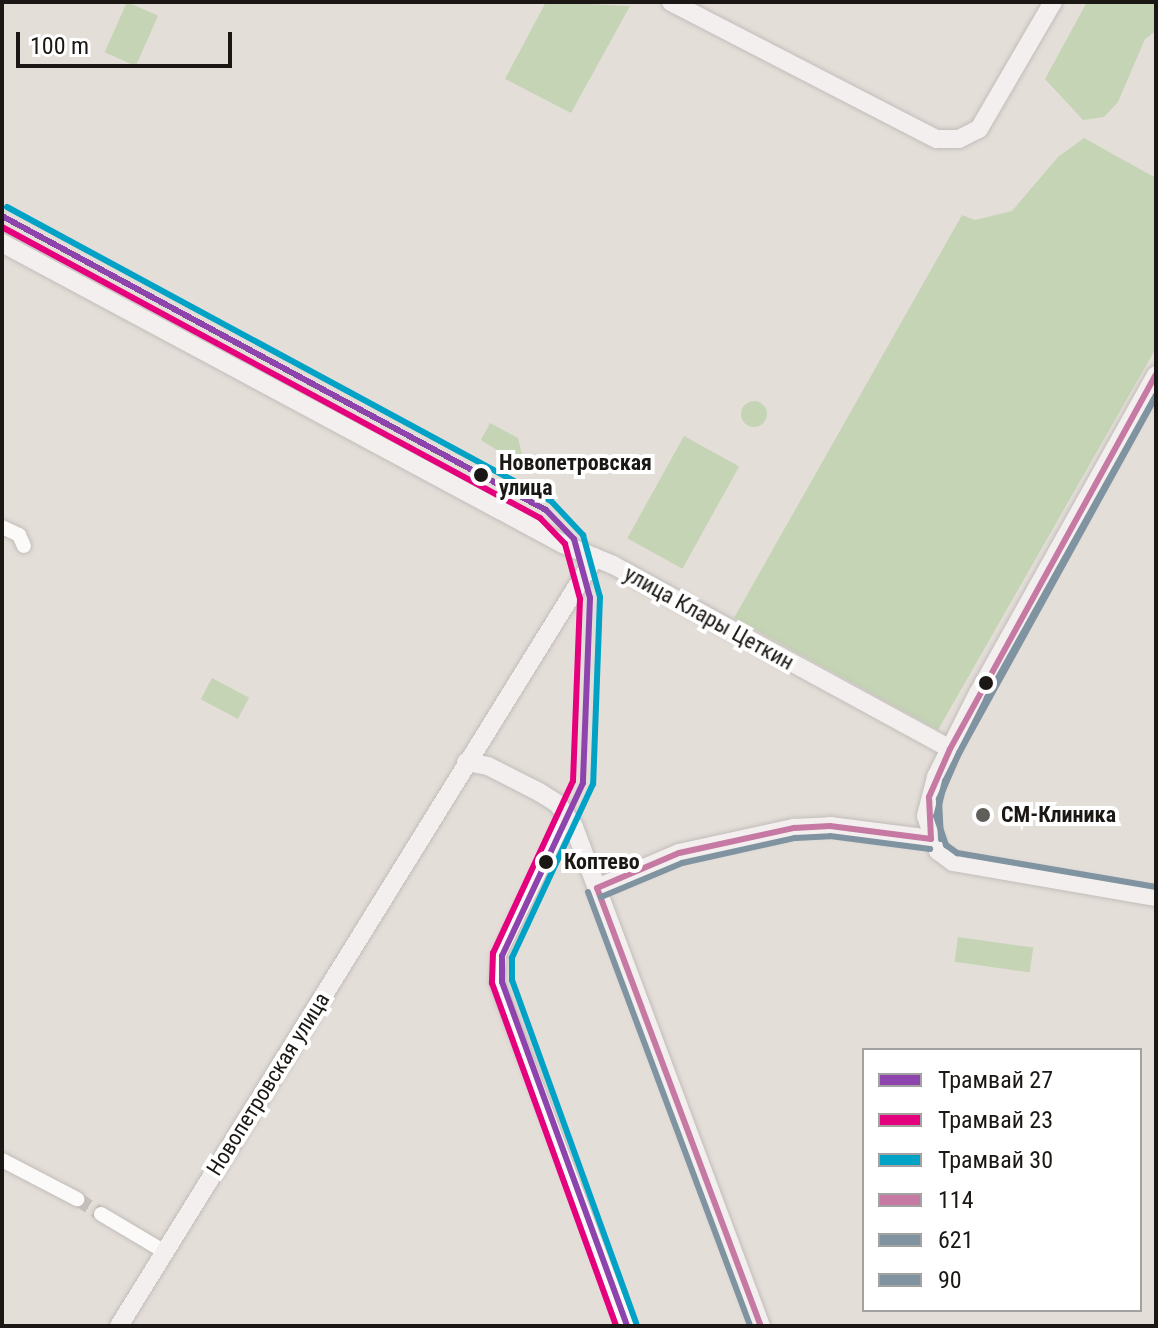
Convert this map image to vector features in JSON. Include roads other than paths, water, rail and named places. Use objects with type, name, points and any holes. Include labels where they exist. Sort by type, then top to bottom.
[{"type":"street","points":[[671,2],[937,139],[959,139],[979,129],[1053,2]]},
{"type":"street","name":"улица Клары Цеткин","points":[[2,243],[950,749]]},
{"type":"street","points":[[1156,375],[950,749],[929,797],[931,839],[946,858],[992,872],[1156,897]]},
{"type":"street","points":[[2,527],[19,535],[24,546]]},
{"type":"street","name":"Новопетровская улица","points":[[119,1326],[595,557]]},
{"type":"street","points":[[466,762],[488,766],[539,792],[567,816],[597,888],[761,1326]]},
{"type":"street","points":[[567,816],[499,955],[497,982],[627,1326]]},
{"type":"street","points":[[597,888],[679,853],[794,828],[830,826],[931,839]]},
{"type":"street","points":[[2,1160],[77,1199]]},
{"type":"street","points":[[101,1214],[165,1252]]},
{"type":"tunnel","points":[[77,1199],[101,1214]]},
{"type":"tram line","name":"30","points":[[7,207],[551,501],[583,535],[600,597],[593,784],[512,958],[512,980],[636,1323]]},
{"type":"tram line","name":"27","points":[[2,216],[546,510],[574,539],[590,598],[583,783],[502,956],[502,982],[627,1326]]},
{"type":"tram line","name":"23","points":[[2,227],[540,518],[565,544],[580,599],[573,781],[493,953],[492,983],[616,1326]]},
{"type":"place","name":"Новопетровская улица","points":[[481,475]]},
{"type":"place","name":"СМ-Клиника","points":[[983,815]]},
{"type":"place","name":"Коптево","points":[[546,862]]}]
